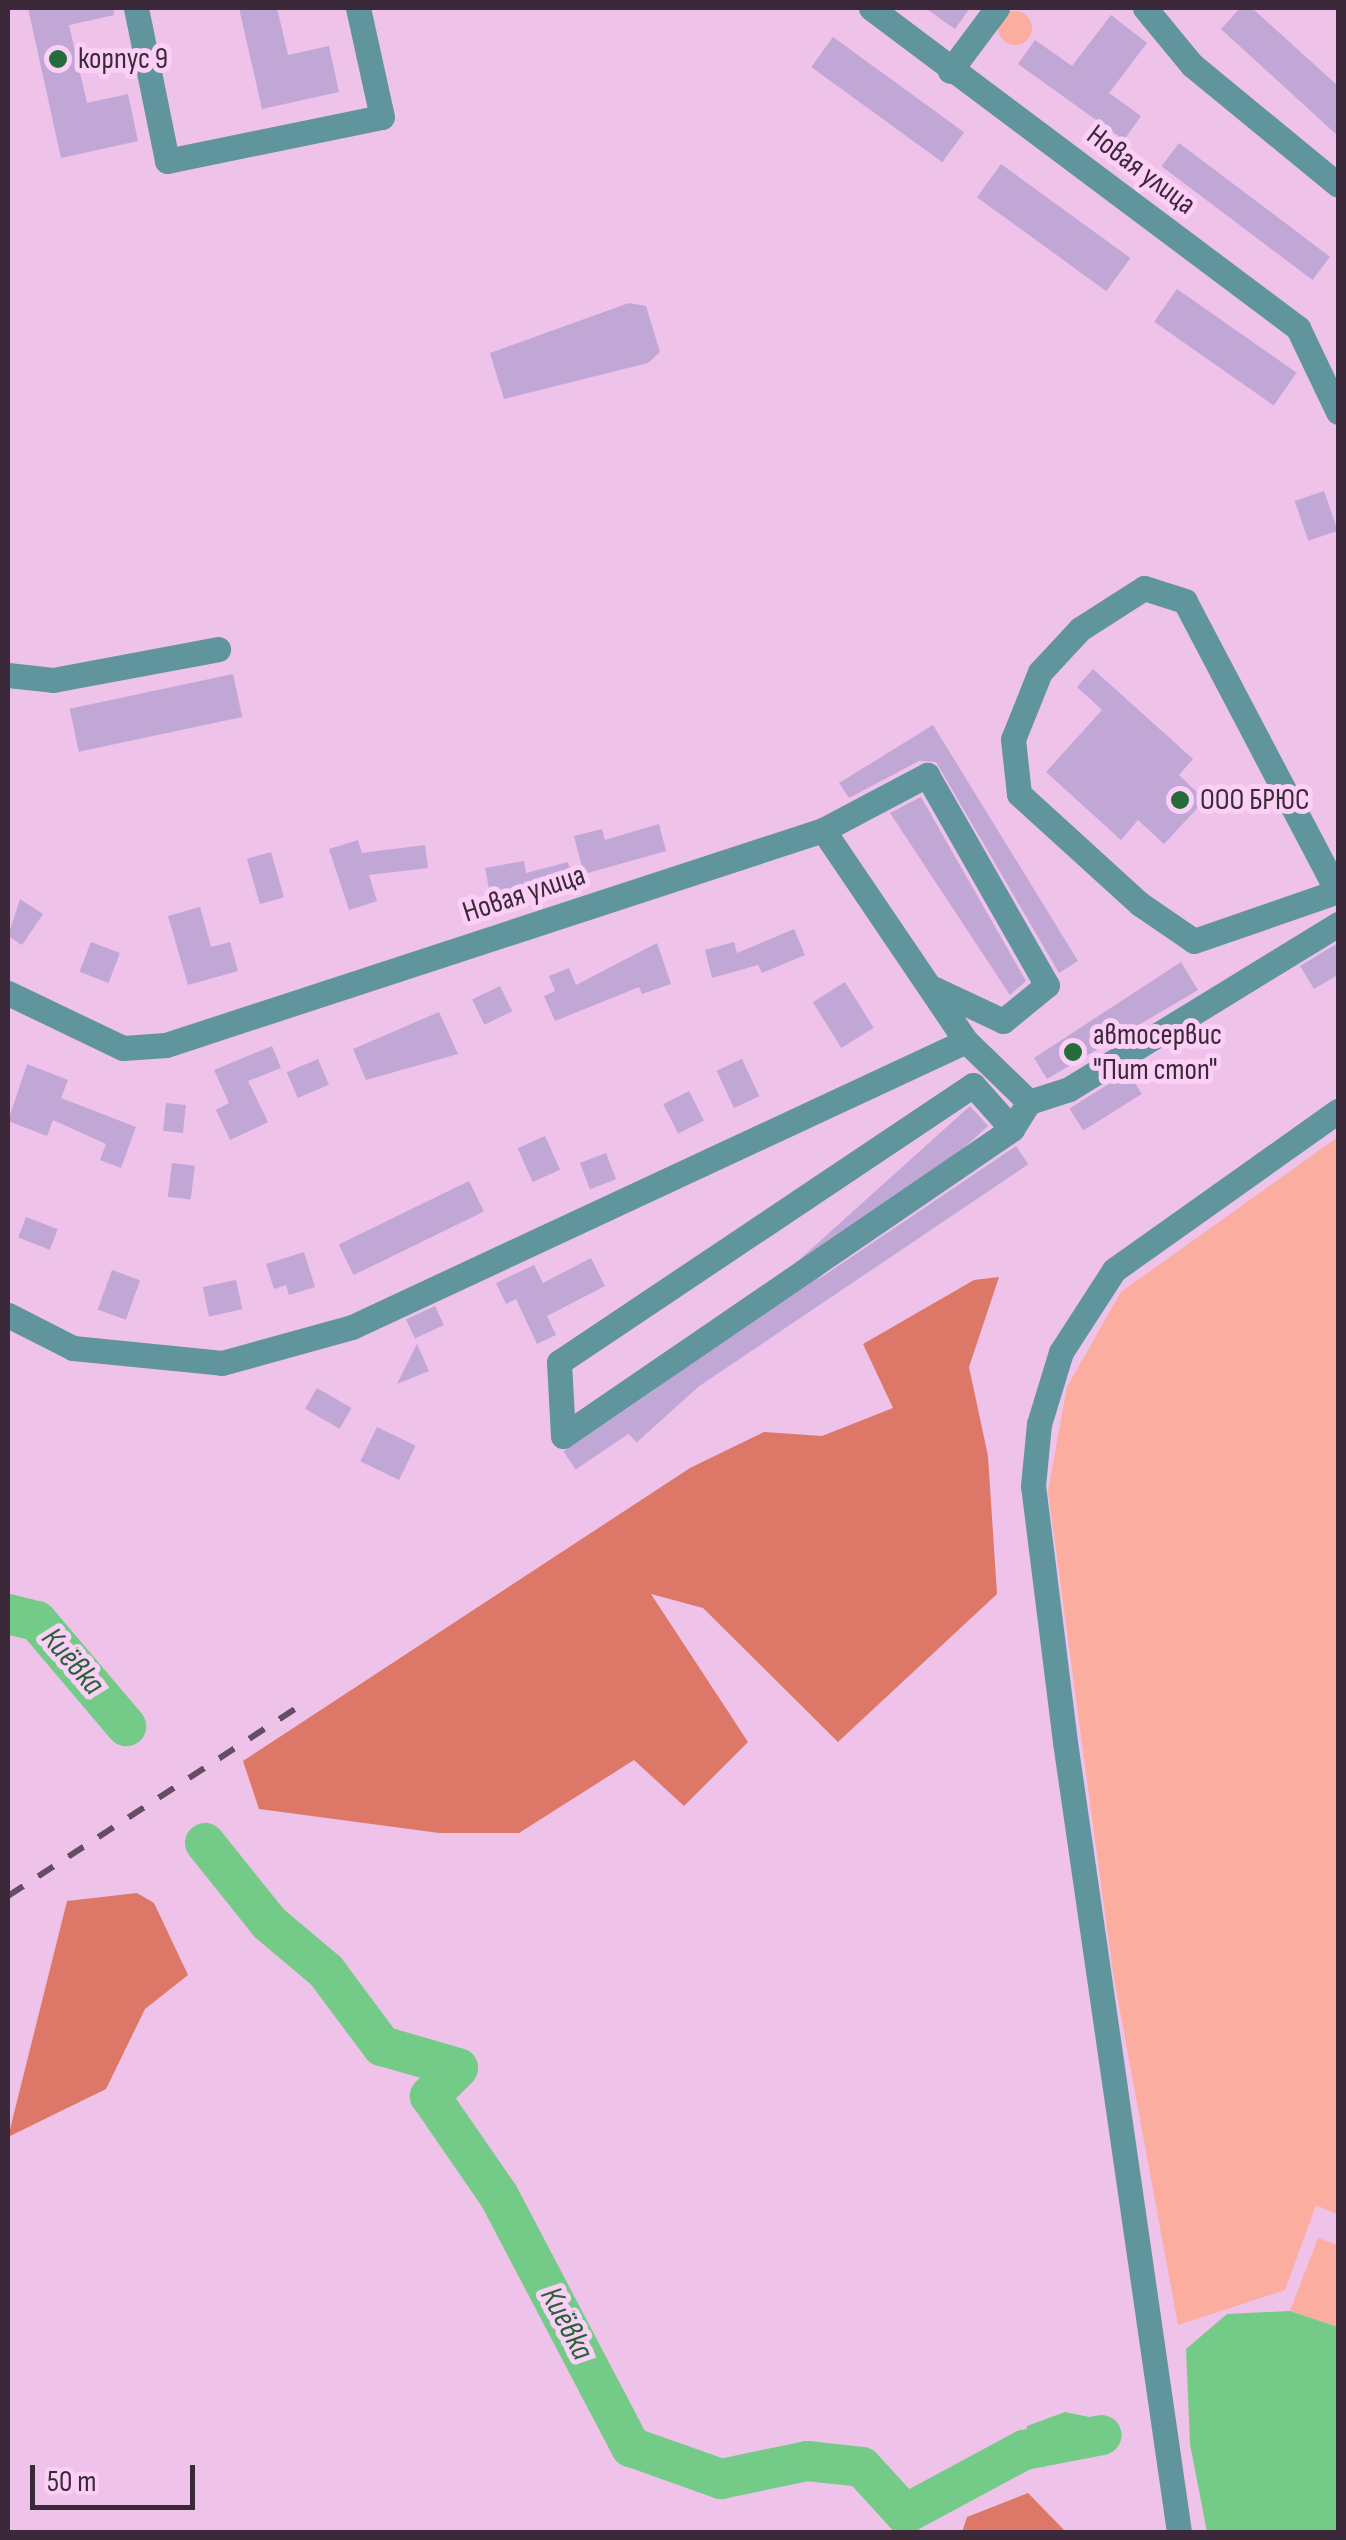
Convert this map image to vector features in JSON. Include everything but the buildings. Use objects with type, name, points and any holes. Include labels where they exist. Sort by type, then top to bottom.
[{"type":"street","points":[[136,8],[167,161],[382,117],[358,8]]},
{"type":"street","name":"Новая улица","points":[[871,8],[950,71],[1298,328],[1338,412]]},
{"type":"street","points":[[950,71],[997,8]]},
{"type":"street","points":[[1145,8],[1192,65],[1338,185]]},
{"type":"street","points":[[1144,588],[1186,600],[1338,891],[1194,941],[1140,904],[1020,794],[1013,739],[1040,672],[1080,630],[1144,588]]},
{"type":"street","points":[[8,675],[53,680],[218,650]]},
{"type":"street","name":"Новая улица","points":[[8,993],[123,1048],[166,1045],[823,830],[927,775],[1047,985],[1003,1021],[933,988]]},
{"type":"street","points":[[823,830],[966,1041],[1029,1102]]},
{"type":"street","points":[[1012,1129],[972,1085],[559,1362],[563,1436],[758,1308],[1012,1129],[1029,1102],[1070,1089],[1338,924]]},
{"type":"street","points":[[8,1315],[73,1348],[222,1363],[352,1326],[966,1041]]},
{"type":"street","points":[[1178,2532],[1067,1761],[1033,1486],[1039,1424],[1062,1352],[1114,1270],[1338,1111]]},
{"type":"shaded area","points":[[1015,11],[1027,16],[1032,28],[1027,40],[1015,45],[1003,40],[998,28],[1003,16]]},
{"type":"shaded area","points":[[1338,1137],[1338,2215],[1316,2205],[1285,2290],[1178,2325],[1113,1973],[1048,1491],[1067,1387],[1121,1292]]},
{"type":"shaded area","points":[[999,1277],[969,1367],[988,1456],[997,1594],[838,1742],[703,1608],[651,1594],[748,1742],[684,1806],[634,1760],[519,1833],[439,1833],[259,1809],[243,1761],[690,1468],[764,1432],[822,1436],[893,1408],[863,1344],[974,1280]]},
{"type":"shaded area","points":[[137,1893],[154,1903],[188,1975],[145,2009],[106,2089],[8,2137],[67,1901]]},
{"type":"shaded area","points":[[1318,2238],[1338,2245],[1338,2327],[1290,2311]]},
{"type":"shaded area","points":[[1290,2311],[1338,2327],[1338,2532],[1207,2532],[1190,2444],[1186,2349],[1227,2314]]},
{"type":"shaded area","points":[[1065,2412],[1089,2417],[1102,2435],[1091,2455],[1052,2457],[1043,2468],[1024,2450],[1027,2426]]},
{"type":"shaded area","points":[[1028,2493],[1066,2532],[962,2532],[967,2517]]},
{"type":"waterway","name":"Киёвка","points":[[8,1614],[37,1621],[126,1726]]},
{"type":"waterway","name":"Киёвка","points":[[205,1843],[269,1923],[326,1971],[382,2046],[458,2068],[430,2096],[499,2196],[631,2447],[721,2479],[807,2461],[862,2467],[905,2514],[1024,2450],[1102,2435]]},
{"type":"railway","points":[[8,1896],[295,1709]]},
{"type":"place","name":"корпус 9","points":[[58,59]]},
{"type":"place","name":"ООО БРЮС","points":[[1180,800]]},
{"type":"place","name":"автосервис \"Пит стоп\"","points":[[1073,1052]]}]
